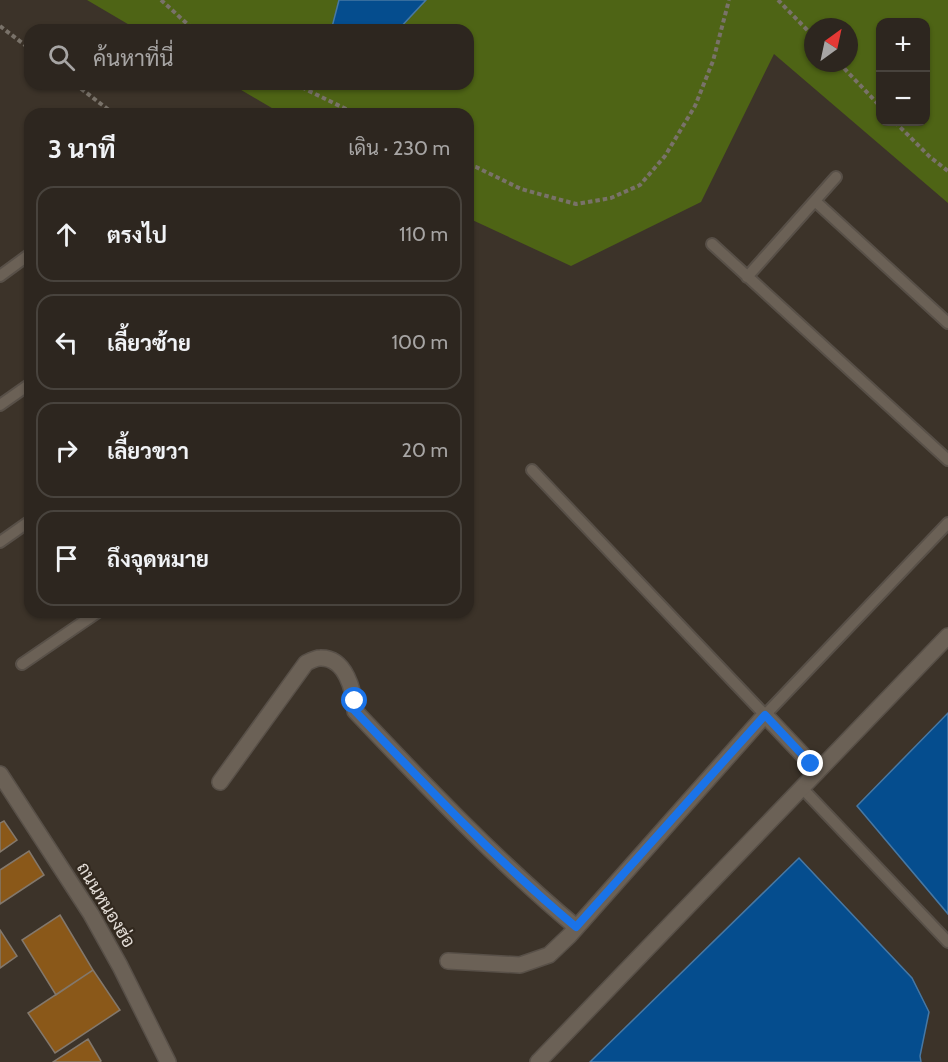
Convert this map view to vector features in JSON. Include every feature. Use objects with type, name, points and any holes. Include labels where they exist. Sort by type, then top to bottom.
[{"type":"street","points":[[538,1062],[948,636]]},
{"type":"street","points":[[220,782],[306,663],[319,658],[331,660],[347,676],[355,701],[355,711],[458,819],[534,892],[576,927]]},
{"type":"street","points":[[448,961],[520,965],[549,954],[576,927],[765,715],[818,771]]},
{"type":"street","name":"ถนนหนองฮ่อ","points":[[0,774],[91,915],[120,966],[168,1062]]},
{"type":"lane","points":[[747,277],[836,177]]},
{"type":"lane","points":[[815,201],[948,323]]},
{"type":"lane","points":[[712,244],[948,460]]},
{"type":"lane","points":[[0,276],[24,258]]},
{"type":"lane","points":[[0,405],[24,388]]},
{"type":"lane","points":[[532,470],[765,715],[948,523]]},
{"type":"lane","points":[[0,542],[24,525]]},
{"type":"lane","points":[[22,664],[89,618]]},
{"type":"lane","points":[[802,788],[948,942]]},
{"type":"path","points":[[161,0],[187,24]]},
{"type":"path","points":[[474,166],[521,189],[576,204],[611,198],[640,185],[665,156],[695,106],[712,61],[729,0]]},
{"type":"path","points":[[778,0],[804,27]]},
{"type":"path","points":[[0,26],[24,44]]},
{"type":"path","points":[[848,72],[876,102]]},
{"type":"path","points":[[83,90],[106,108]]},
{"type":"path","points":[[307,90],[344,108]]},
{"type":"path","points":[[899,126],[930,157],[948,171]]},
{"type":"green space","points":[[87,0],[948,0],[948,203],[774,54],[701,202],[571,266],[474,221],[474,108],[272,108],[241,90],[474,90],[474,24],[128,24]]},
{"type":"water","points":[[339,0],[426,0],[404,24],[333,24]]},
{"type":"water","points":[[948,713],[948,914],[857,806]]},
{"type":"water","points":[[799,858],[912,978],[929,1012],[920,1056],[921,1062],[590,1062]]},
{"type":"building","points":[[4,821],[17,840],[0,852],[0,823]]},
{"type":"building","points":[[29,851],[44,875],[0,904],[0,870]]},
{"type":"building","points":[[60,915],[93,970],[56,995],[22,940]]},
{"type":"building","points":[[0,930],[17,956],[0,968]]},
{"type":"building","points":[[93,970],[120,1010],[55,1053],[28,1013]]},
{"type":"building","points":[[88,1039],[100,1062],[53,1062]]},
{"type":"route","points":[[355,701],[355,711],[458,819],[534,892],[576,927],[765,715],[811,764]]}]
